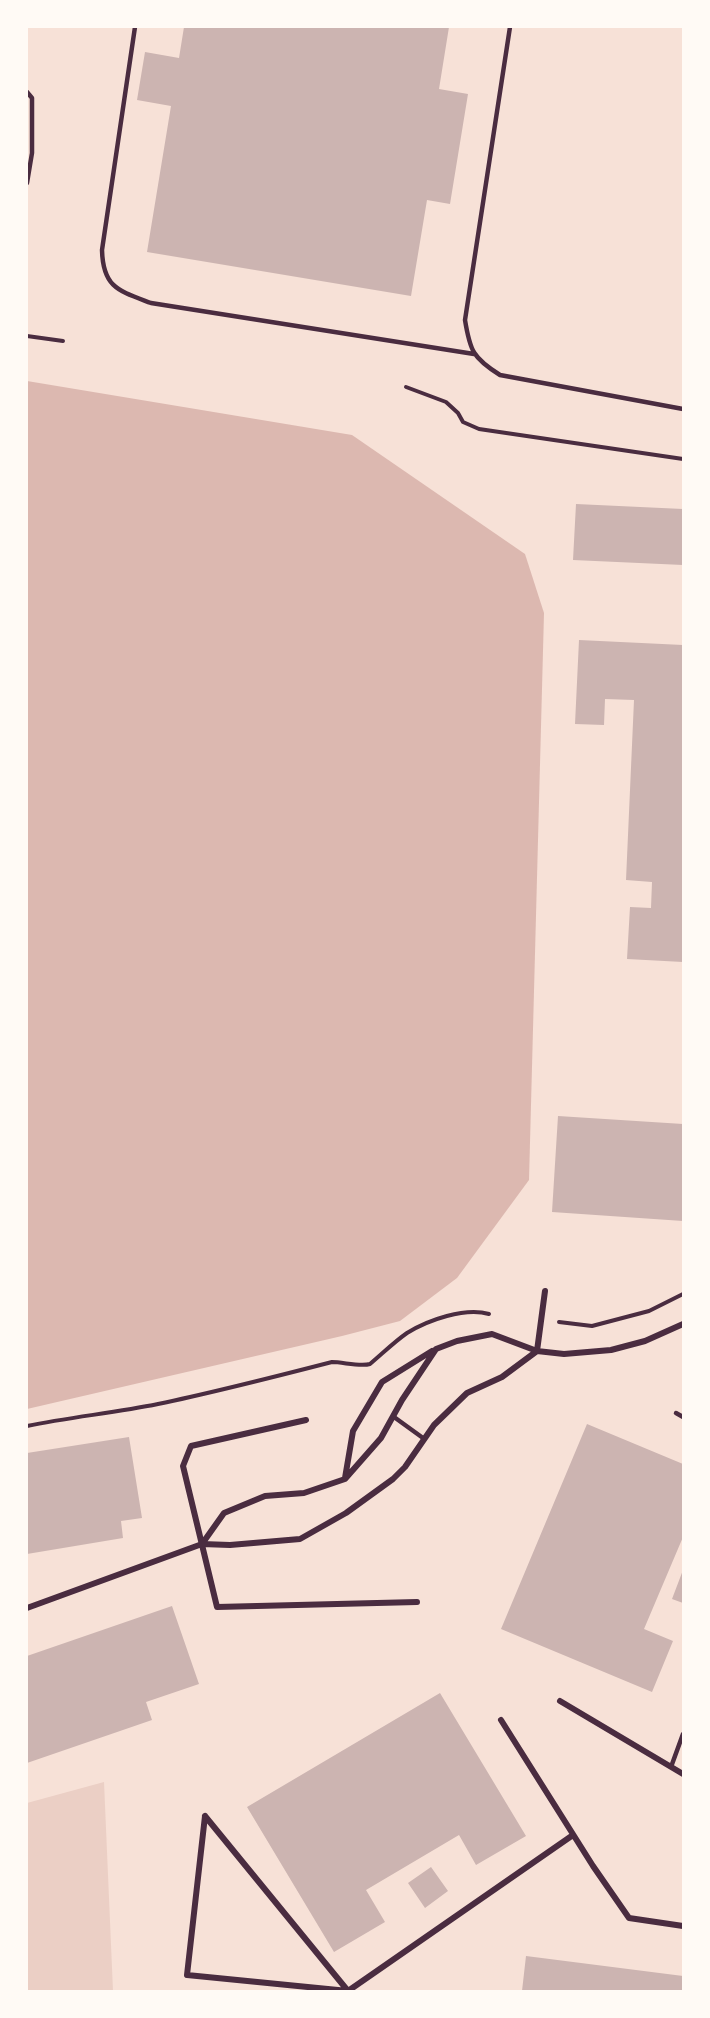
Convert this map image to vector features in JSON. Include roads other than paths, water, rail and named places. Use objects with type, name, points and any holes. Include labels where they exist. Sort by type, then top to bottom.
[{"type":"street","points":[[27,1608],[202,1545],[300,1539],[346,1513],[393,1479],[405,1467],[434,1425],[467,1393],[502,1377],[537,1351],[545,1292]]},
{"type":"street","points":[[345,1479],[353,1431],[382,1382],[435,1349],[457,1341],[492,1334],[537,1351],[564,1354],[611,1350],[645,1341],[683,1324]]},
{"type":"street","points":[[202,1545],[224,1513],[265,1496],[304,1493],[345,1479],[381,1438],[435,1349]]},
{"type":"street","points":[[306,1420],[191,1446],[183,1466],[217,1607],[417,1602]]},
{"type":"street","points":[[560,1701],[683,1774]]},
{"type":"street","points":[[501,1720],[573,1835],[629,1918],[683,1926]]},
{"type":"street","points":[[348,1991],[205,1816],[187,1975],[348,1991],[573,1835]]},
{"type":"lane","points":[[135,27],[102,250],[103,268],[111,284],[151,303],[474,354]]},
{"type":"lane","points":[[510,27],[465,320],[474,354],[483,364],[500,375],[683,409]]},
{"type":"lane","points":[[27,92],[33,98],[32,153],[27,183]]},
{"type":"lane","points":[[676,1413],[683,1417]]},
{"type":"lane","points":[[394,1417],[423,1438]]},
{"type":"lane","points":[[670,1767],[683,1734]]}]
